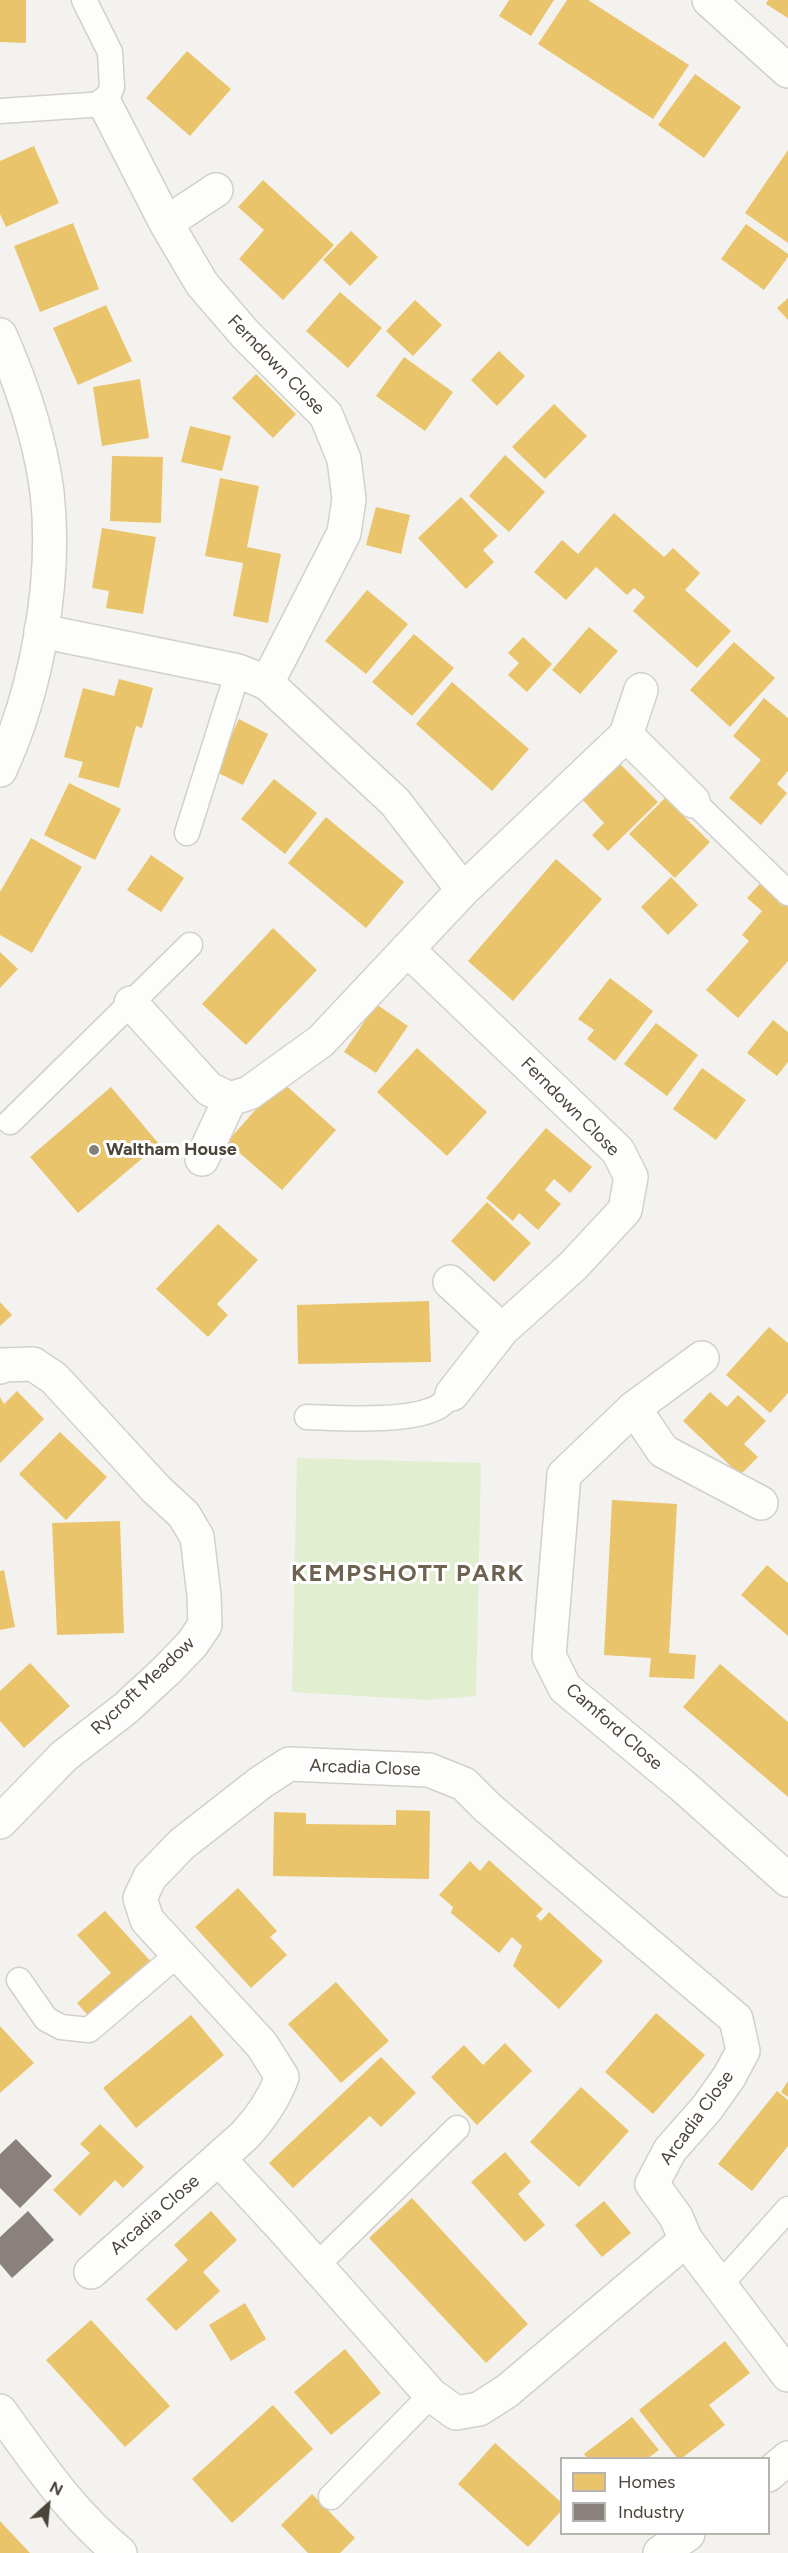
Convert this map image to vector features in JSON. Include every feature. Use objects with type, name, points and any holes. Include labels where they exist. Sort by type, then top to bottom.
[{"type":"street","points":[[709,0],[788,71]]},
{"type":"street","name":"Ferndown Close","points":[[105,104],[166,223],[202,284],[246,335],[326,415],[344,459],[349,499],[344,534],[321,582],[253,677]]},
{"type":"street","points":[[166,223],[216,190]]},
{"type":"street","points":[[0,335],[16,370],[38,444],[47,493],[49,542],[41,630],[24,707],[0,770]]},
{"type":"street","points":[[41,630],[253,677],[395,802],[463,891]]},
{"type":"street","points":[[131,1002],[208,1089],[230,1099],[249,1093],[321,1041],[463,891],[626,735],[640,690]]},
{"type":"street","points":[[626,735],[693,801]]},
{"type":"street","name":"Ferndown Close","points":[[407,948],[618,1151],[631,1177],[625,1210],[573,1266],[502,1330],[452,1394]]},
{"type":"street","points":[[202,1159],[230,1099]]},
{"type":"street","points":[[450,1282],[502,1330]]},
{"type":"street","name":"Camford Close","points":[[702,1358],[634,1408],[564,1475],[549,1656],[565,1688],[684,1787],[788,1880]]},
{"type":"street","name":"Rycroft Meadow","points":[[0,1367],[2,1365],[33,1364],[54,1378],[156,1489],[183,1515],[197,1537],[205,1625],[192,1644],[166,1670],[126,1708],[64,1756],[0,1822]]},
{"type":"street","points":[[634,1408],[663,1451],[761,1503]]},
{"type":"street","name":"Arcadia Close","points":[[91,2272],[219,2159],[261,2118],[282,2077],[262,2045],[147,1920],[140,1898],[150,1877],[182,1844],[260,1783],[289,1764],[429,1770],[464,1784],[488,1808],[736,2019],[743,2051],[729,2077],[707,2108],[670,2150],[652,2184],[676,2217],[686,2240],[788,2375]]},
{"type":"street","points":[[219,2159],[431,2395],[456,2413],[479,2409],[507,2391],[686,2240]]},
{"type":"street","points":[[0,2411],[47,2477],[77,2514],[120,2553]]},
{"type":"street","points":[[770,2473],[788,2458]]},
{"type":"street","points":[[660,2553],[687,2535]]},
{"type":"lane","points":[[0,111],[105,104],[112,87],[110,52],[84,0]]},
{"type":"lane","points":[[187,833],[253,677]]},
{"type":"lane","points":[[693,801],[788,893]]},
{"type":"lane","points":[[10,1122],[190,945]]},
{"type":"lane","points":[[307,1417],[348,1418],[423,1412],[439,1406],[452,1394]]},
{"type":"lane","points":[[19,1980],[46,2019],[61,2027],[89,2030],[177,1955]]},
{"type":"lane","points":[[316,2266],[458,2128]]},
{"type":"lane","points":[[720,2285],[788,2209]]},
{"type":"lane","points":[[331,2497],[431,2395]]},
{"type":"green space","points":[[297,1458],[481,1463],[476,1696],[428,1700],[292,1692]]},
{"type":"building: Homes","points":[[0,0],[26,0],[26,43],[0,42]]},
{"type":"building: Homes","points":[[509,0],[554,0],[531,36],[499,16]]},
{"type":"building: Homes","points":[[567,0],[588,0],[689,65],[653,119],[538,44]]},
{"type":"building: Homes","points":[[768,0],[788,0],[788,18],[766,4]]},
{"type":"building: Homes","points":[[187,51],[231,89],[190,136],[146,98]]},
{"type":"building: Homes","points":[[695,74],[741,107],[704,158],[658,125]]},
{"type":"building: Homes","points":[[34,146],[59,203],[6,227],[0,214],[0,161]]},
{"type":"building: Homes","points":[[788,150],[788,243],[745,213]]},
{"type":"building: Homes","points":[[263,180],[334,245],[283,300],[239,259],[264,230],[238,207]]},
{"type":"building: Homes","points":[[73,223],[99,289],[40,312],[14,246]]},
{"type":"building: Homes","points":[[746,224],[788,254],[764,290],[721,259]]},
{"type":"building: Homes","points":[[351,231],[378,257],[350,286],[323,260]]},
{"type":"building: Homes","points":[[340,292],[382,328],[348,368],[306,331]]},
{"type":"building: Homes","points":[[788,298],[788,320],[777,308]]},
{"type":"building: Homes","points":[[415,300],[442,325],[413,356],[386,331]]},
{"type":"building: Homes","points":[[106,305],[132,361],[78,385],[53,328]]},
{"type":"building: Homes","points":[[499,351],[525,376],[497,406],[471,380]]},
{"type":"building: Homes","points":[[404,357],[453,392],[425,431],[376,396]]},
{"type":"building: Homes","points":[[256,374],[296,414],[273,438],[232,398]]},
{"type":"building: Homes","points":[[140,379],[149,438],[102,446],[93,387]]},
{"type":"building: Homes","points":[[554,404],[587,436],[545,479],[512,447]]},
{"type":"building: Homes","points":[[190,426],[231,436],[222,471],[181,462]]},
{"type":"building: Homes","points":[[505,455],[545,492],[509,532],[469,496]]},
{"type":"building: Homes","points":[[112,456],[163,457],[161,523],[110,521]]},
{"type":"building: Homes","points":[[220,478],[259,486],[247,547],[281,554],[268,623],[233,616],[243,563],[205,556]]},
{"type":"building: Homes","points":[[461,497],[498,536],[483,550],[494,562],[466,589],[418,538]]},
{"type":"building: Homes","points":[[376,507],[410,515],[401,554],[366,545]]},
{"type":"building: Homes","points":[[614,513],[664,557],[673,548],[700,573],[685,590],[731,631],[697,668],[633,611],[645,597],[634,588],[627,595],[596,567],[566,600],[534,572],[562,540],[578,554]]},
{"type":"building: Homes","points":[[102,528],[156,537],[143,614],[106,608],[109,591],[92,588]]},
{"type":"building: Homes","points":[[367,590],[408,624],[366,674],[325,641]]},
{"type":"building: Homes","points":[[589,627],[618,651],[580,694],[552,670]]},
{"type":"building: Homes","points":[[414,634],[454,668],[412,716],[372,682]]},
{"type":"building: Homes","points":[[523,637],[552,664],[527,692],[508,675],[519,663],[508,653]]},
{"type":"building: Homes","points":[[734,642],[775,678],[730,727],[690,690]]},
{"type":"building: Homes","points":[[119,679],[153,688],[142,728],[136,726],[119,788],[78,777],[83,762],[64,757],[83,688],[114,696]]},
{"type":"building: Homes","points":[[452,682],[529,749],[492,791],[416,724]]},
{"type":"building: Homes","points":[[764,698],[788,718],[788,771],[777,784],[787,793],[761,825],[729,798],[761,760],[733,736]]},
{"type":"building: Homes","points":[[239,719],[268,734],[243,785],[214,771]]},
{"type":"building: Homes","points":[[617,761],[658,802],[608,851],[592,835],[604,823],[580,797]]},
{"type":"building: Homes","points":[[274,779],[317,813],[285,854],[241,819]]},
{"type":"building: Homes","points":[[69,783],[121,809],[95,860],[44,835]]},
{"type":"building: Homes","points":[[665,798],[710,842],[675,878],[629,834]]},
{"type":"building: Homes","points":[[326,817],[404,882],[366,928],[288,863]]},
{"type":"building: Homes","points":[[31,838],[82,867],[32,953],[0,935],[0,892]]},
{"type":"building: Homes","points":[[151,855],[184,878],[161,912],[127,890]]},
{"type":"building: Homes","points":[[556,859],[602,899],[513,1001],[468,961]]},
{"type":"building: Homes","points":[[671,877],[698,905],[668,935],[641,907]]},
{"type":"building: Homes","points":[[765,878],[788,898],[788,961],[738,1018],[706,990],[749,941],[742,935],[762,911],[747,898]]},
{"type":"building: Homes","points":[[273,928],[317,970],[246,1045],[202,1004]]},
{"type":"building: Homes","points":[[0,952],[18,969],[0,988]]},
{"type":"building: Homes","points":[[610,978],[653,1011],[615,1061],[587,1039],[594,1030],[578,1019]]},
{"type":"building: Homes","points":[[376,1004],[408,1026],[376,1073],[344,1052]]},
{"type":"building: Homes","points":[[773,1020],[788,1032],[788,1062],[777,1076],[747,1053]]},
{"type":"building: Homes","points":[[656,1023],[698,1055],[667,1096],[624,1064]]},
{"type":"building: Homes","points":[[417,1048],[487,1112],[447,1156],[377,1092]]},
{"type":"building: Homes","points":[[702,1068],[746,1100],[716,1140],[673,1109]]},
{"type":"building: Homes","points":[[281,1081],[336,1130],[282,1190],[227,1142]]},
{"type":"building: Homes","name":"Waltham House","points":[[111,1087],[159,1144],[78,1213],[30,1157]]},
{"type":"building: Homes","points":[[546,1128],[592,1167],[570,1193],[554,1179],[545,1190],[561,1204],[538,1230],[519,1213],[513,1221],[486,1198]]},
{"type":"building: Homes","points":[[487,1202],[531,1243],[494,1282],[451,1241]]},
{"type":"building: Homes","points":[[218,1224],[258,1260],[217,1304],[228,1315],[208,1337],[156,1289]]},
{"type":"building: Homes","points":[[429,1301],[431,1362],[298,1364],[297,1305]]},
{"type":"building: Homes","points":[[0,1302],[12,1315],[0,1326]]},
{"type":"building: Homes","points":[[769,1327],[788,1343],[788,1393],[770,1413],[726,1375]]},
{"type":"building: Homes","points":[[17,1391],[44,1419],[0,1463],[0,1397],[4,1404]]},
{"type":"building: Homes","points":[[710,1392],[727,1407],[738,1395],[766,1421],[744,1444],[758,1457],[740,1475],[683,1421]]},
{"type":"building: Homes","points":[[60,1432],[107,1477],[66,1520],[19,1474]]},
{"type":"building: Homes","points":[[612,1500],[677,1504],[669,1653],[696,1655],[694,1679],[649,1677],[651,1658],[604,1655]]},
{"type":"building: Homes","points":[[120,1521],[124,1633],[57,1635],[52,1523]]},
{"type":"building: Homes","points":[[767,1565],[788,1583],[788,1636],[741,1595]]},
{"type":"building: Homes","points":[[4,1570],[15,1627],[0,1630],[0,1571]]},
{"type":"building: Homes","points":[[30,1663],[70,1706],[24,1748],[0,1721],[0,1691]]},
{"type":"building: Homes","points":[[720,1664],[788,1722],[788,1797],[683,1707]]},
{"type":"building: Homes","points":[[396,1810],[430,1811],[429,1879],[273,1876],[274,1812],[306,1813],[306,1824],[396,1825]]},
{"type":"building: Homes","points":[[489,1860],[543,1909],[536,1916],[541,1921],[549,1912],[603,1961],[559,2009],[513,1966],[522,1946],[512,1937],[499,1953],[451,1913],[453,1907],[439,1895],[470,1861],[480,1871]]},
{"type":"building: Homes","points":[[238,1888],[277,1931],[270,1937],[287,1955],[251,1988],[195,1927]]},
{"type":"building: Homes","points":[[105,1911],[153,1964],[91,2019],[77,2003],[111,1973],[77,1935]]},
{"type":"building: Homes","points":[[336,1982],[389,2041],[341,2083],[288,2024]]},
{"type":"building: Homes","points":[[656,2013],[705,2055],[653,2114],[605,2072]]},
{"type":"building: Homes","points":[[191,2015],[224,2055],[136,2128],[103,2088]]},
{"type":"building: Homes","points":[[0,2026],[34,2063],[0,2093]]},
{"type":"building: Homes","points":[[505,2043],[532,2071],[477,2125],[431,2077],[464,2045],[483,2065]]},
{"type":"building: Homes","points":[[381,2057],[416,2093],[381,2127],[370,2116],[293,2188],[269,2163]]},
{"type":"building: Homes","points":[[788,2081],[788,2097],[781,2092]]},
{"type":"building: Homes","points":[[581,2087],[629,2131],[579,2187],[530,2142]]},
{"type":"building: Homes","points":[[777,2091],[788,2100],[788,2146],[752,2191],[718,2164]]},
{"type":"building: Homes","points":[[100,2124],[144,2167],[123,2188],[115,2180],[80,2216],[53,2190],[90,2153],[80,2144]]},
{"type":"building: Homes","points":[[505,2152],[531,2182],[518,2194],[545,2225],[525,2242],[471,2182]]},
{"type":"building: Homes","points":[[412,2198],[528,2324],[486,2363],[369,2238]]},
{"type":"building: Homes","points":[[604,2201],[631,2233],[602,2257],[575,2225]]},
{"type":"building: Homes","points":[[211,2211],[237,2240],[203,2272],[220,2291],[176,2331],[146,2299],[188,2260],[174,2245]]},
{"type":"building: Homes","points":[[245,2303],[266,2339],[231,2361],[209,2325]]},
{"type":"building: Homes","points":[[91,2320],[170,2406],[125,2447],[46,2360]]},
{"type":"building: Homes","points":[[725,2341],[750,2373],[709,2405],[725,2425],[683,2457],[676,2457],[639,2410]]},
{"type":"building: Homes","points":[[345,2349],[381,2393],[331,2435],[294,2392]]},
{"type":"building: Homes","points":[[273,2405],[313,2449],[232,2523],[192,2479]]},
{"type":"building: Homes","points":[[632,2417],[659,2450],[649,2457],[586,2457],[584,2454]]},
{"type":"building: Homes","points":[[495,2443],[560,2501],[560,2512],[528,2547],[458,2484]]},
{"type":"building: Homes","points":[[312,2494],[355,2538],[340,2553],[308,2553],[281,2525]]},
{"type":"building: Homes","points":[[0,2521],[30,2553],[0,2553]]},
{"type":"building: Industry","points":[[16,2139],[52,2176],[20,2208],[0,2188],[0,2154]]},
{"type":"building: Industry","points":[[28,2211],[54,2240],[12,2278],[0,2264],[0,2237]]},
{"type":"place","name":"Waltham House","points":[[94,1150]]},
{"type":"district","name":"KEMPSHOTT PARK","points":[[408,1574]]}]
